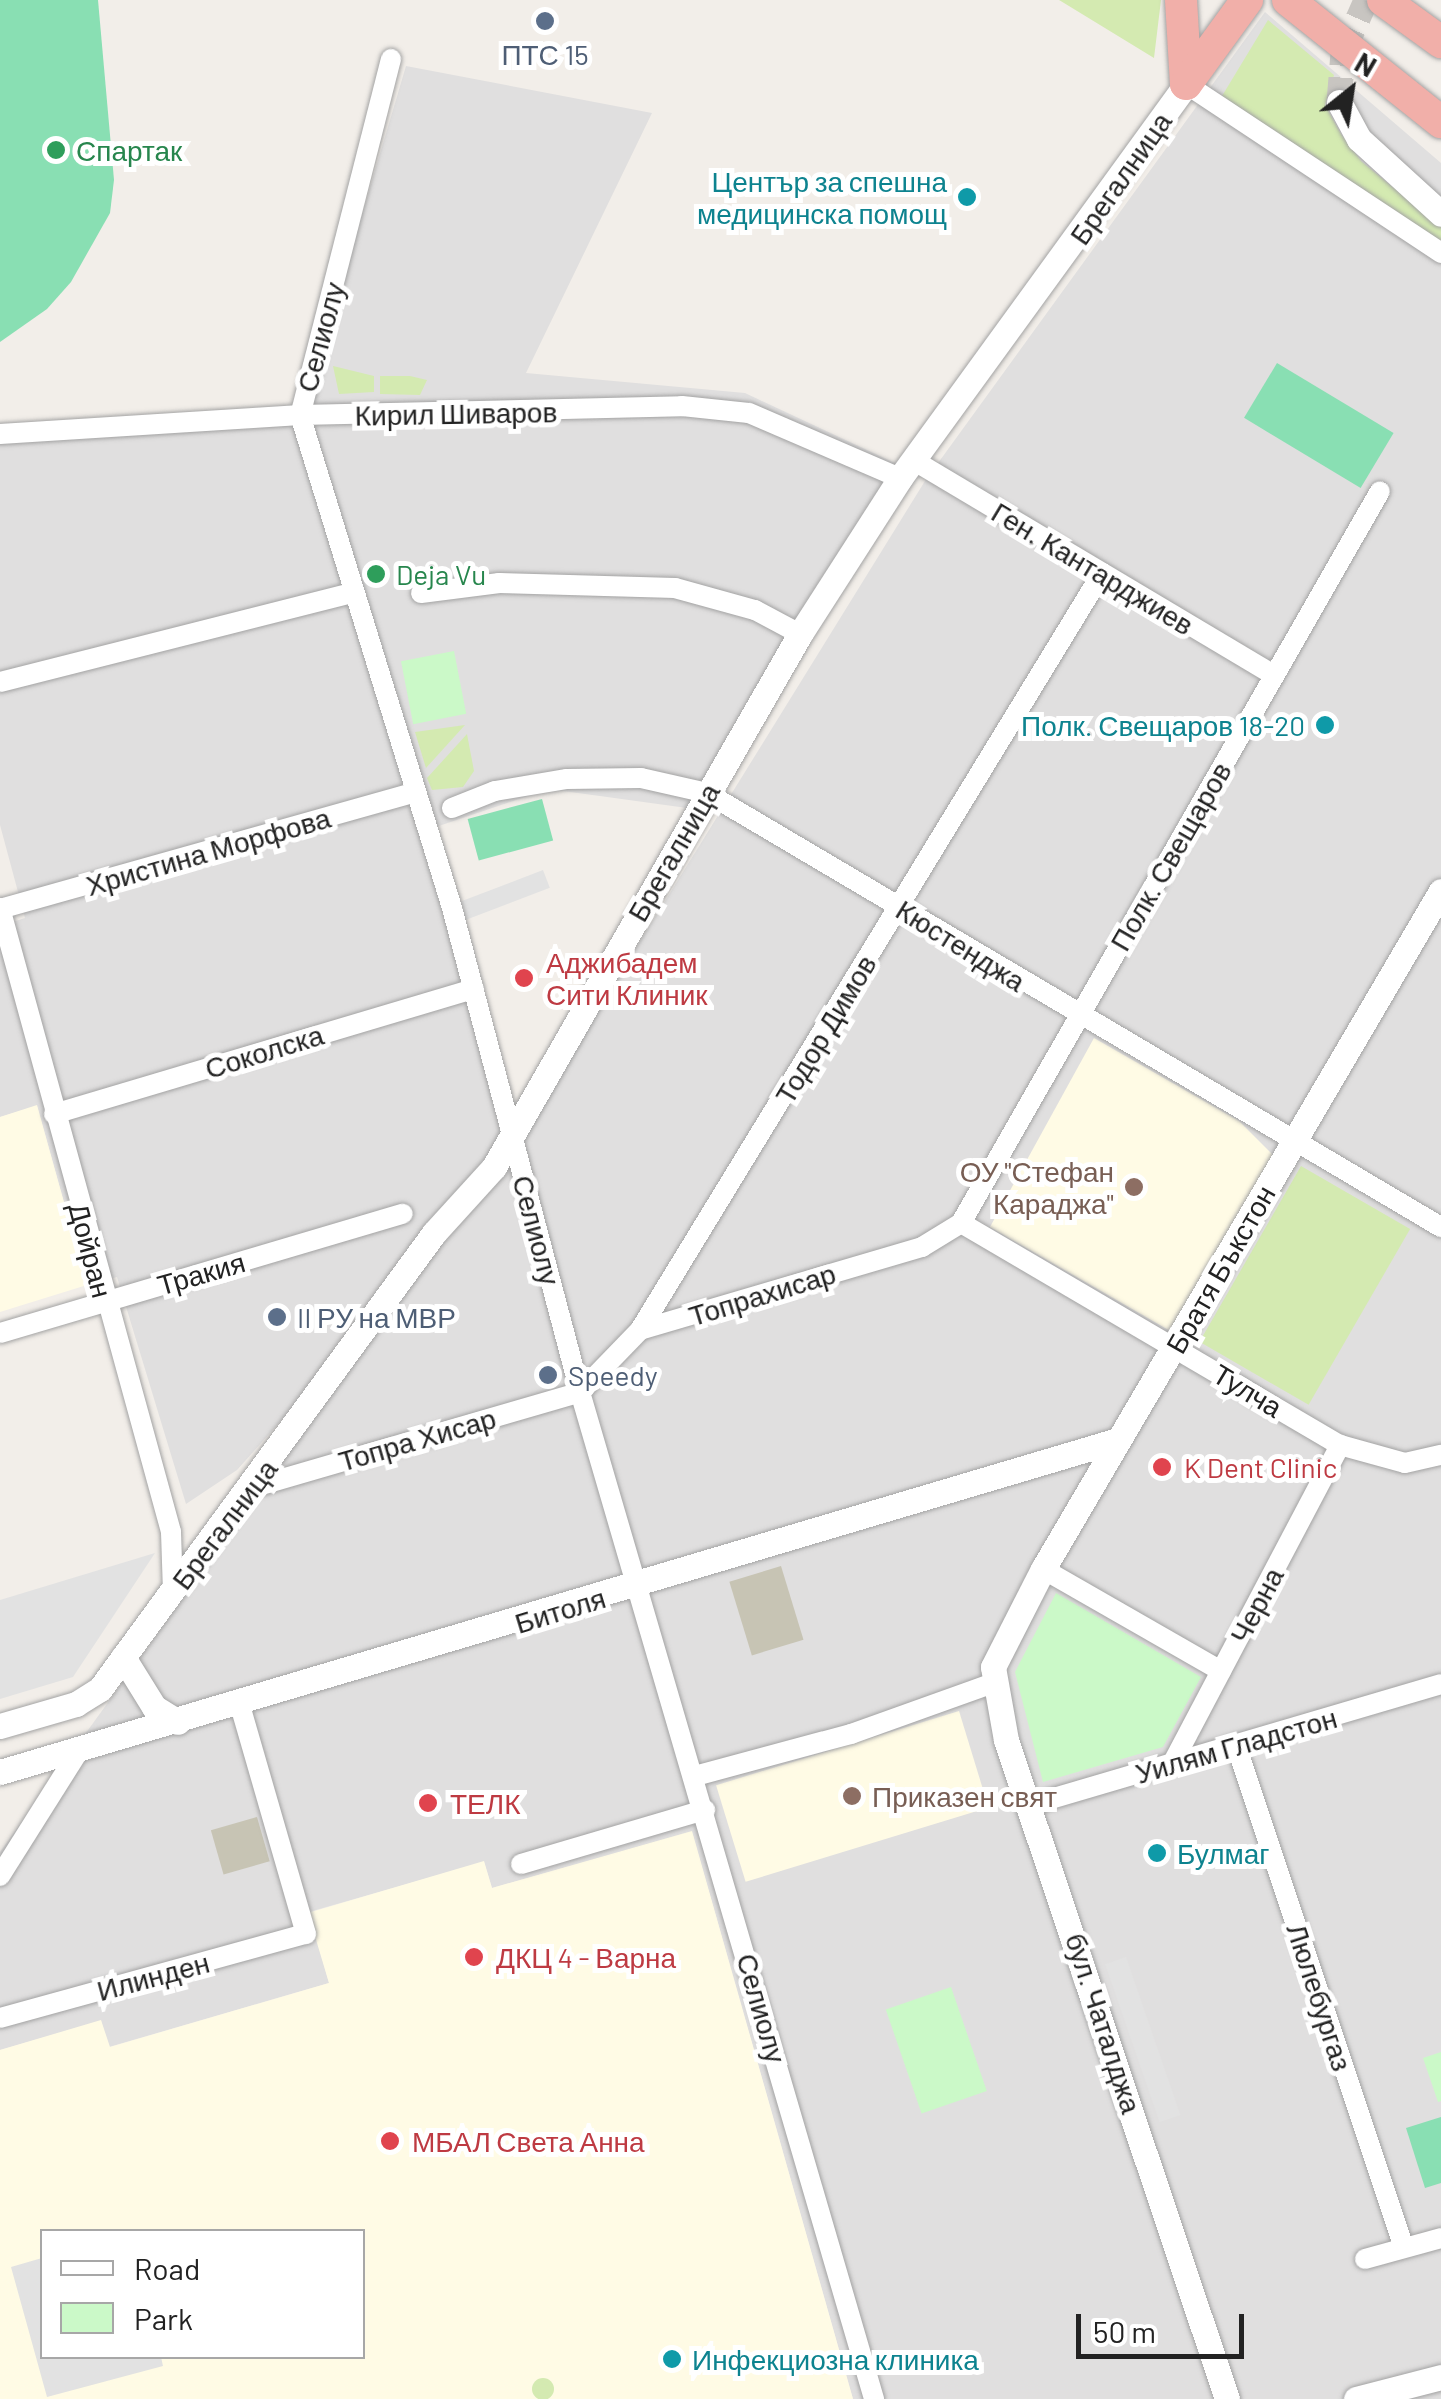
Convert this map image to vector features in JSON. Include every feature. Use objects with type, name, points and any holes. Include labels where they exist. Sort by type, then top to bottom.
[{"type":"highway","points":[[1180,0],[1186,84]]},
{"type":"highway","points":[[1186,84],[1247,0]]},
{"type":"highway","points":[[1288,0],[1441,122]]},
{"type":"highway","points":[[1383,0],[1441,42]]},
{"type":"street","name":"Селиолу","points":[[390,59],[300,415],[474,989],[580,1392],[874,2399]]},
{"type":"street","points":[[1186,84],[1441,253]]},
{"type":"street","name":"Брегалница","points":[[0,1726],[76,1704],[100,1688],[254,1487],[434,1233],[494,1167],[800,634],[906,469],[984,368],[1186,84]]},
{"type":"street","points":[[1339,102],[1359,140],[1441,214]]},
{"type":"street","name":"Кирил Шиваров","points":[[0,434],[300,415],[682,406],[732,412],[906,469]]},
{"type":"street","name":"Ген. Кантарджиев","points":[[906,469],[1102,573],[1273,675]]},
{"type":"street","name":"Полк. Свещаров","points":[[961,1223],[1380,491]]},
{"type":"street","name":"Тодор Димов","points":[[640,1330],[1102,573]]},
{"type":"street","points":[[421,593],[499,583],[676,588],[755,610],[800,634]]},
{"type":"street","points":[[0,682],[353,593]]},
{"type":"street","name":"Кюстенджа","points":[[452,808],[494,791],[567,778],[640,778],[706,793],[1078,1017],[1441,1227]]},
{"type":"street","name":"Христина Морфова","points":[[0,909],[415,792]]},
{"type":"street","name":"Братя Бъкстон","points":[[999,1648],[1441,891]]},
{"type":"street","name":"Дойран","points":[[0,909],[171,1532],[173,1592]]},
{"type":"street","name":"Соколска","points":[[54,1114],[474,989]]},
{"type":"street","name":"Тракия","points":[[0,1333],[402,1214]]},
{"type":"street","name":"Топрахисар","points":[[580,1392],[640,1330],[922,1247],[961,1223]]},
{"type":"street","name":"Тулча","points":[[961,1223],[1175,1345],[1340,1446],[1405,1462],[1441,1456]]},
{"type":"street","name":"Топра Хисар","points":[[254,1487],[580,1392]]},
{"type":"street","name":"Битоля","points":[[0,1772],[240,1706],[1118,1440]]},
{"type":"street","name":"Черна","points":[[1172,1764],[1340,1446]]},
{"type":"street","points":[[1073,1454],[1090,1462],[1094,1483]]},
{"type":"street","points":[[1043,1569],[1221,1671]]},
{"type":"street","name":"бул. Чаталджа","points":[[999,1648],[992,1684],[1227,2399]]},
{"type":"street","points":[[123,1658],[154,1707],[178,1722]]},
{"type":"street","points":[[695,1776],[851,1734],[992,1684]]},
{"type":"street","name":"Уилям Гладстон","points":[[1030,1805],[1441,1684]]},
{"type":"street","name":"Илинден","points":[[0,2018],[306,1934],[240,1706]]},
{"type":"street","name":"Люлебургаз","points":[[1236,1745],[1404,2248]]},
{"type":"street","points":[[0,1876],[80,1749]]},
{"type":"street","points":[[521,1864],[705,1810]]},
{"type":"street","points":[[1365,2259],[1441,2238]]},
{"type":"street","points":[[1356,2399],[1441,2377]]},
{"type":"shaded area","points":[[1265,12],[1441,163],[1441,2399],[853,2399],[692,1832],[492,1888],[484,1862],[309,1912],[329,1983],[109,2047],[101,2021],[0,2050],[0,1852],[537,1108],[925,481]]},
{"type":"shaded area","points":[[406,66],[652,113],[526,373],[745,393],[897,464],[687,808],[549,789],[424,831],[506,1129],[490,1159],[333,1362],[237,1470],[186,1504],[117,1277],[87,1285],[37,1106],[0,1117],[0,926],[25,918],[0,825],[0,439],[302,417]]},
{"type":"shaded area","points":[[543,870],[550,888],[465,920],[458,903]]},
{"type":"shaded area","name":"ОУ \"Стефан Караджа\"","points":[[1094,1038],[1239,1121],[1275,1157],[1172,1332],[990,1227]]},
{"type":"shaded area","points":[[37,1105],[87,1285],[0,1312],[0,1117]]},
{"type":"shaded area","points":[[155,1553],[73,1677],[0,1699],[0,1600]]},
{"type":"shaded area","points":[[781,1566],[804,1640],[752,1655],[729,1582]]},
{"type":"shaded area","name":"Приказен свят","points":[[959,1711],[989,1808],[746,1882],[716,1785]]},
{"type":"shaded area","points":[[257,1817],[270,1861],[224,1874],[211,1830]]},
{"type":"shaded area","name":"МБАЛ Света Анна","points":[[692,1831],[853,2399],[0,2399],[0,2050],[101,2020],[110,2047],[329,1983],[308,1913],[484,1861],[492,1888]]},
{"type":"shaded area","points":[[1126,1957],[1180,2115],[1160,2122],[1105,1964]]},
{"type":"shaded area","points":[[40,2259],[40,2359],[161,2359],[163,2366],[47,2397],[11,2267]]},
{"type":"green space","name":"Спартак","points":[[0,0],[98,0],[114,180],[110,213],[71,282],[47,309],[0,342]]},
{"type":"green space","points":[[1059,0],[1161,0],[1154,58],[1064,3]]},
{"type":"green space","points":[[1268,20],[1334,75],[1325,105],[1341,134],[1361,161],[1441,227],[1441,242],[1222,96]]},
{"type":"green space","points":[[1277,363],[1394,433],[1361,488],[1244,418]]},
{"type":"green space","points":[[333,366],[374,376],[374,392],[339,394]]},
{"type":"green space","points":[[380,376],[427,380],[420,395],[380,394]]},
{"type":"green space","points":[[454,651],[466,714],[413,724],[401,661]]},
{"type":"green space","points":[[465,725],[426,768],[415,732]]},
{"type":"green space","points":[[467,734],[474,771],[463,787],[432,790],[427,778]]},
{"type":"green space","points":[[542,799],[553,841],[479,860],[468,819]]},
{"type":"green space","points":[[1301,1166],[1410,1229],[1309,1405],[1200,1342]]},
{"type":"green space","points":[[1056,1593],[1201,1677],[1163,1747],[1043,1782],[1015,1672]]},
{"type":"green space","points":[[951,1987],[987,2091],[922,2113],[886,2009]]},
{"type":"green space","points":[[1441,2052],[1441,2101],[1438,2102],[1423,2058]]},
{"type":"green space","points":[[1441,2117],[1441,2183],[1425,2188],[1406,2128]]},
{"type":"green space","points":[[539,2378],[547,2378],[554,2389],[547,2400],[539,2400],[532,2393],[532,2385]]},
{"type":"tunnel","points":[[1339,102],[1343,52],[1366,0]]},
{"type":"place","name":"ПТС 15","points":[[545,21]]},
{"type":"place","name":"Спартак","points":[[56,150]]},
{"type":"place","name":"Център за спешна медицинска помощ","points":[[967,197]]},
{"type":"place","name":"Deja Vu","points":[[376,574]]},
{"type":"place","name":"Полк. Свещаров 18-20","points":[[1325,725]]},
{"type":"place","name":"Аджибадем Сити Клиник","points":[[524,978]]},
{"type":"place","name":"ОУ \"Стефан Караджа\"","points":[[1134,1187]]},
{"type":"place","name":"II РУ на МВР","points":[[277,1317]]},
{"type":"place","name":"Speedy","points":[[548,1375]]},
{"type":"place","name":"K Dent Clinic","points":[[1162,1467]]},
{"type":"place","name":"Приказен свят","points":[[852,1796]]},
{"type":"place","name":"ТЕЛК","points":[[428,1803]]},
{"type":"place","name":"Булмаг","points":[[1157,1853]]},
{"type":"place","name":"ДКЦ 4 - Варна","points":[[474,1957]]},
{"type":"place","name":"МБАЛ Света Анна","points":[[390,2141]]},
{"type":"place","name":"Инфекциозна клиника","points":[[672,2359]]}]
